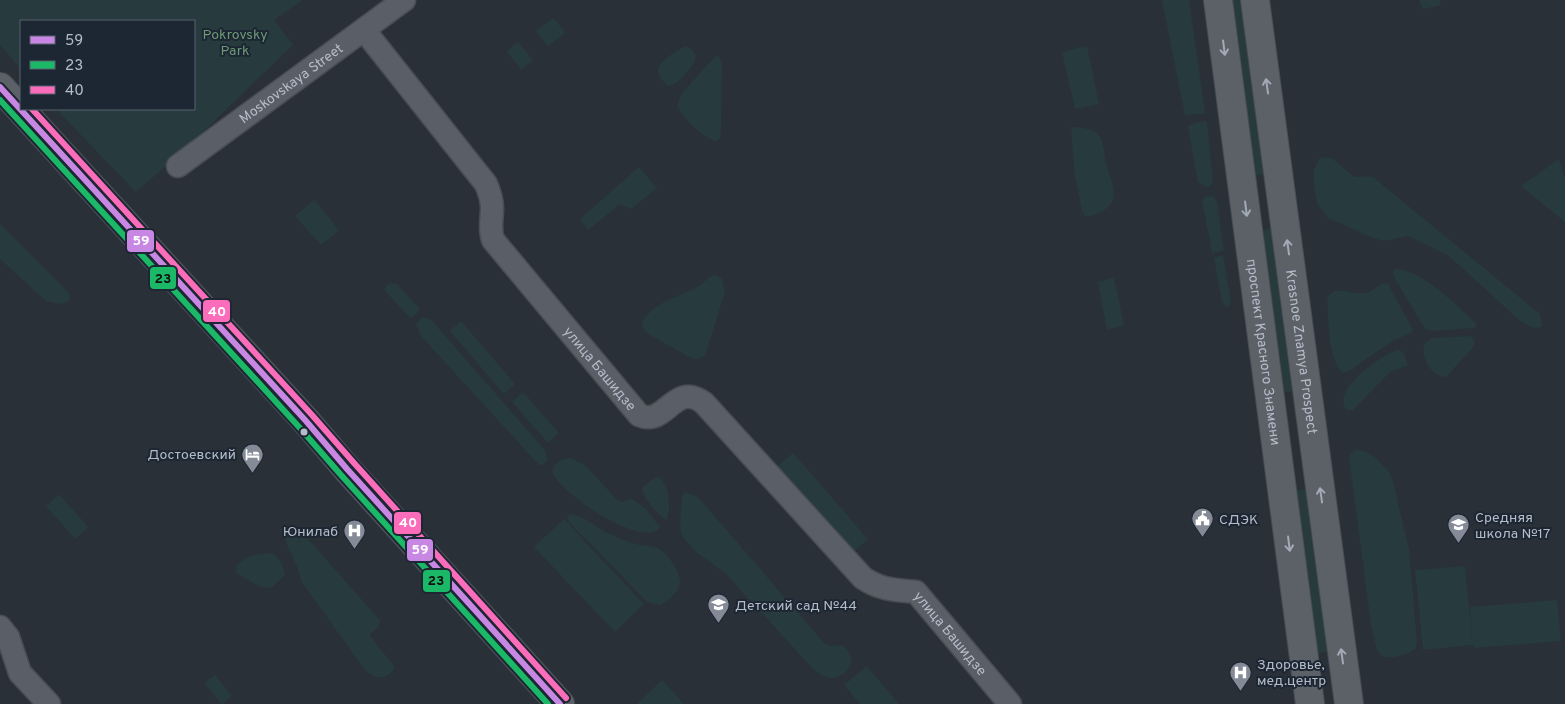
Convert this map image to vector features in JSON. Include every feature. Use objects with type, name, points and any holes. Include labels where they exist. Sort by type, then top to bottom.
[{"type":"main road","name":"проспект Красного Знамени","points":[[1218,0],[1310,704]]},
{"type":"main road","name":"Krasnoe Znamya Prospect","points":[[1255,0],[1349,704]]},
{"type":"main road","points":[[0,87],[20,109]]},
{"type":"main road","points":[[21,110],[306,421],[347,470],[560,704]]},
{"type":"street","name":"Moskovskaya Street","points":[[178,166],[404,0]]},
{"type":"street","name":"улица Башидзе","points":[[364,30],[486,184],[492,209],[490,224],[493,240],[639,415],[657,416],[677,399],[684,397],[691,396],[704,403],[863,578],[875,586],[886,589],[916,592],[1010,704]]},
{"type":"street","points":[[0,627],[8,637],[20,673],[49,704]]},
{"type":"green space","name":"Pokrovsky Park","points":[[0,0],[303,0],[274,20],[293,45],[180,154],[136,192],[57,110],[195,110],[195,20],[20,20],[20,68],[0,45]]},
{"type":"green space","points":[[1162,0],[1189,0],[1205,112],[1203,114],[1185,115]]},
{"type":"green space","points":[[1226,0],[1241,0],[1265,174],[1248,177]]},
{"type":"green space","points":[[1419,0],[1440,0],[1441,5],[1423,9]]},
{"type":"green space","points":[[554,18],[565,33],[548,46],[536,31]]},
{"type":"green space","points":[[518,42],[533,60],[521,70],[507,51]]},
{"type":"green space","points":[[685,46],[693,52],[695,61],[680,80],[668,86],[661,79],[659,66],[669,56]]},
{"type":"green space","points":[[1087,46],[1099,104],[1075,109],[1062,52]]},
{"type":"green space","points":[[716,56],[722,62],[721,132],[720,138],[716,141],[710,139],[694,127],[677,106],[682,93]]},
{"type":"green space","points":[[1204,121],[1207,122],[1213,181],[1210,186],[1205,187],[1198,182],[1188,126]]},
{"type":"green space","points":[[1071,127],[1088,129],[1097,133],[1102,143],[1114,189],[1114,195],[1109,206],[1103,211],[1092,215],[1085,216],[1082,211],[1075,175]]},
{"type":"green space","points":[[1328,157],[1353,176],[1369,176],[1374,178],[1540,314],[1542,326],[1533,328],[1519,320],[1449,256],[1408,236],[1384,241],[1328,218],[1317,203],[1314,169],[1320,158]]},
{"type":"green space","points":[[1559,159],[1565,179],[1565,222],[1521,186]]},
{"type":"green space","points":[[639,167],[657,188],[631,209],[620,204],[588,230],[580,219]]},
{"type":"green space","points":[[1207,196],[1214,197],[1217,202],[1224,251],[1212,253],[1202,200]]},
{"type":"green space","points":[[314,200],[339,230],[321,245],[295,216]]},
{"type":"green space","points":[[0,224],[69,293],[70,301],[60,304],[46,301],[0,259]]},
{"type":"green space","points":[[1273,228],[1295,391],[1278,393],[1257,231]]},
{"type":"green space","points":[[1223,255],[1231,303],[1227,307],[1222,302],[1214,258]]},
{"type":"green space","points":[[1396,269],[1417,275],[1449,298],[1476,323],[1475,328],[1432,331],[1425,329],[1394,277],[1393,271]]},
{"type":"green space","points":[[715,275],[722,279],[725,292],[705,356],[698,359],[691,358],[645,332],[642,324],[652,310],[692,290]]},
{"type":"green space","points":[[1114,278],[1124,325],[1107,330],[1098,282]]},
{"type":"green space","points":[[1383,283],[1388,284],[1413,330],[1391,342],[1346,373],[1341,372],[1336,364],[1331,346],[1327,298],[1335,291],[1368,292]]},
{"type":"green space","points":[[397,284],[419,308],[419,311],[411,318],[387,293],[385,289],[387,285]]},
{"type":"green space","points":[[422,317],[434,323],[544,449],[548,459],[543,465],[539,465],[421,336],[416,325]]},
{"type":"green space","points":[[461,321],[515,384],[504,394],[450,331]]},
{"type":"green space","points":[[1471,336],[1475,342],[1474,346],[1446,377],[1435,374],[1431,370],[1425,359],[1424,347],[1426,342],[1433,338]]},
{"type":"green space","points":[[1397,350],[1403,352],[1408,365],[1390,372],[1353,410],[1346,409],[1344,397],[1347,389],[1362,372],[1381,358]]},
{"type":"green space","points":[[523,392],[559,433],[548,443],[512,402]]},
{"type":"green space","points":[[1354,450],[1367,452],[1376,458],[1389,472],[1409,549],[1417,641],[1415,649],[1398,656],[1387,657],[1380,654],[1372,630],[1349,457]]},
{"type":"green space","points":[[793,453],[868,539],[849,556],[773,470]]},
{"type":"green space","points":[[570,458],[588,468],[617,500],[623,502],[631,499],[646,509],[660,527],[651,532],[637,531],[603,516],[585,505],[558,481],[552,472],[558,462]]},
{"type":"green space","points":[[659,477],[665,485],[669,497],[669,510],[666,520],[648,501],[642,488],[654,478]]},
{"type":"green space","points":[[1311,488],[1333,651],[1316,653],[1295,491]]},
{"type":"green space","points":[[685,492],[698,497],[824,643],[830,646],[842,645],[846,648],[851,660],[847,671],[835,678],[829,678],[814,670],[725,573],[695,551],[682,536],[680,526],[682,496]]},
{"type":"green space","points":[[59,494],[88,527],[75,539],[46,506]]},
{"type":"green space","points":[[569,514],[579,516],[605,532],[623,540],[661,550],[671,560],[679,574],[680,583],[676,593],[660,605],[647,602],[569,522]]},
{"type":"green space","points":[[564,519],[644,604],[615,632],[534,547]]},
{"type":"green space","points":[[294,532],[308,539],[380,620],[379,626],[370,636],[394,666],[391,673],[384,677],[376,677],[365,670],[301,581],[285,537],[287,534]]},
{"type":"green space","points":[[272,553],[281,562],[285,575],[269,588],[261,587],[236,572],[237,565],[246,558],[253,555]]},
{"type":"green space","points":[[1465,566],[1472,639],[1470,607],[1557,600],[1561,641],[1474,648],[1473,645],[1423,650],[1415,570]]},
{"type":"green space","points":[[867,666],[899,704],[860,704],[844,685]]},
{"type":"green space","points":[[215,675],[232,696],[223,704],[204,683]]},
{"type":"green space","points":[[662,680],[684,704],[637,704]]},
{"type":"transit line","name":"59","points":[[0,87],[20,109]]},
{"type":"transit line","name":"23","points":[[0,100],[299,427],[548,704]]},
{"type":"transit line","name":"59","points":[[21,110],[306,421],[347,469],[560,704]]},
{"type":"transit line","name":"40","points":[[33,110],[312,415],[566,698]]},
{"type":"place","name":"Достоевский","points":[[252,473]]},
{"type":"place","name":"СДЭК","points":[[1203,538]]},
{"type":"place","name":"Средняя школа №17","points":[[1459,544]]},
{"type":"place","name":"Юнилаб","points":[[354,550]]},
{"type":"place","name":"Детский сад №44","points":[[719,624]]},
{"type":"place","name":"Здоровье, мед.центр","points":[[1241,691]]}]
